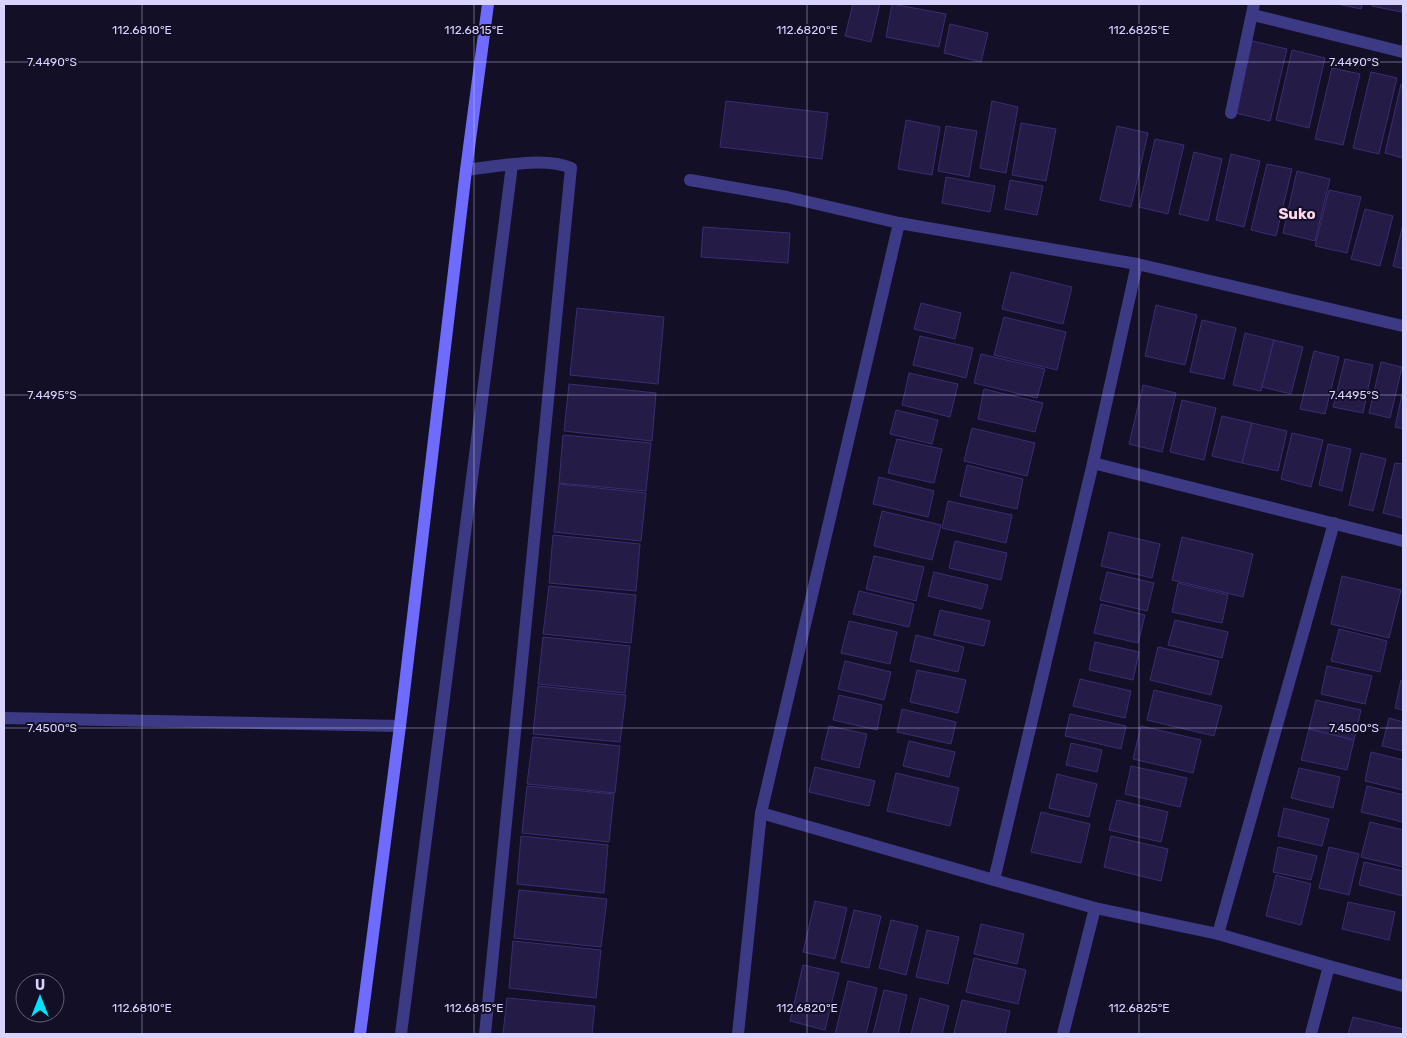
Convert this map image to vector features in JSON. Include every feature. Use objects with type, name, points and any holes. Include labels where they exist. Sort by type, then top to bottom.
[{"type":"street","points":[[360,1034],[400,726],[466,170],[488,4]]},
{"type":"street","points":[[1231,113],[1254,9],[1403,52]]},
{"type":"street","points":[[466,170],[544,163],[571,168],[485,1034]]},
{"type":"street","points":[[401,1034],[512,165]]},
{"type":"street","points":[[690,180],[787,198],[899,223],[1136,264],[1403,326]]},
{"type":"street","points":[[738,1034],[761,813],[899,223]]},
{"type":"street","points":[[994,880],[1093,463],[1136,264]]},
{"type":"street","points":[[1093,463],[1403,541]]},
{"type":"street","points":[[1218,934],[1334,523]]},
{"type":"street","points":[[4,718],[400,726]]},
{"type":"street","points":[[761,813],[1095,908],[1218,934],[1403,986]]},
{"type":"street","points":[[1062,1034],[1095,908]]},
{"type":"street","points":[[1312,1034],[1329,966]]},
{"type":"building","points":[[853,4],[880,4],[871,42],[845,36]]},
{"type":"building","points":[[892,4],[946,14],[939,47],[886,37]]},
{"type":"building","points":[[1337,4],[1362,4],[1361,9]]},
{"type":"building","points":[[1372,4],[1403,4],[1401,12],[1372,6]]},
{"type":"building","points":[[950,24],[988,33],[981,62],[944,53]]},
{"type":"building","points":[[1252,41],[1287,49],[1270,121],[1235,113]]},
{"type":"building","points":[[1292,50],[1325,58],[1309,128],[1276,120]]},
{"type":"building","points":[[1332,68],[1360,74],[1343,145],[1315,139]]},
{"type":"building","points":[[1371,72],[1397,78],[1379,154],[1353,148]]},
{"type":"building","points":[[1401,84],[1403,85],[1403,158],[1385,153]]},
{"type":"building","points":[[726,101],[828,113],[822,159],[720,147]]},
{"type":"building","points":[[992,101],[1018,107],[1006,173],[980,168]]},
{"type":"building","points":[[906,120],[940,127],[932,175],[898,169]]},
{"type":"building","points":[[1021,123],[1056,129],[1046,181],[1012,175]]},
{"type":"building","points":[[946,126],[977,131],[969,177],[938,171]]},
{"type":"building","points":[[1117,126],[1148,133],[1131,207],[1100,200]]},
{"type":"building","points":[[1155,139],[1184,145],[1168,214],[1139,207]]},
{"type":"building","points":[[1194,152],[1222,159],[1208,221],[1179,214]]},
{"type":"building","points":[[1231,154],[1260,161],[1244,227],[1216,220]]},
{"type":"building","points":[[1267,164],[1292,169],[1276,236],[1251,230]]},
{"type":"building","points":[[1297,171],[1330,179],[1315,241],[1283,233]]},
{"type":"building","points":[[946,177],[995,186],[990,212],[942,203]]},
{"type":"building","points":[[1010,180],[1043,186],[1037,215],[1005,209]]},
{"type":"building","points":[[1329,190],[1361,197],[1347,253],[1315,246]]},
{"type":"building","points":[[1365,209],[1393,216],[1380,266],[1351,259]]},
{"type":"building","points":[[1403,224],[1403,269],[1393,266]]},
{"type":"building","points":[[703,227],[790,233],[788,263],[701,257]]},
{"type":"building","points":[[1011,272],[1072,287],[1063,324],[1002,309]]},
{"type":"building","points":[[921,303],[961,313],[955,339],[914,329]]},
{"type":"building","points":[[1156,305],[1197,315],[1185,365],[1145,356]]},
{"type":"building","points":[[577,308],[664,317],[658,384],[570,375]]},
{"type":"building","points":[[1004,317],[1066,332],[1057,370],[994,355]]},
{"type":"building","points":[[1202,320],[1236,328],[1224,379],[1190,372]]},
{"type":"building","points":[[1245,333],[1274,340],[1261,391],[1233,385]]},
{"type":"building","points":[[920,336],[973,348],[966,378],[913,365]]},
{"type":"building","points":[[1274,340],[1303,347],[1291,394],[1262,387]]},
{"type":"building","points":[[1314,351],[1339,357],[1325,414],[1300,409]]},
{"type":"building","points":[[981,354],[1045,369],[1037,398],[974,383]]},
{"type":"building","points":[[1345,359],[1373,365],[1363,413],[1333,407]]},
{"type":"building","points":[[1381,362],[1402,367],[1390,418],[1369,413]]},
{"type":"building","points":[[909,373],[958,384],[950,417],[902,405]]},
{"type":"building","points":[[569,384],[656,393],[652,441],[564,431]]},
{"type":"building","points":[[1143,385],[1176,393],[1162,452],[1129,444]]},
{"type":"building","points":[[984,389],[1043,403],[1035,432],[978,419]]},
{"type":"building","points":[[1403,390],[1403,429],[1395,427]]},
{"type":"building","points":[[1182,400],[1216,408],[1204,460],[1170,452]]},
{"type":"building","points":[[896,410],[938,420],[932,444],[890,434]]},
{"type":"building","points":[[1222,416],[1252,423],[1242,463],[1212,456]]},
{"type":"building","points":[[1252,423],[1287,431],[1278,471],[1242,463]]},
{"type":"building","points":[[972,428],[1035,443],[1027,476],[964,461]]},
{"type":"building","points":[[1292,433],[1323,440],[1311,487],[1281,479]]},
{"type":"building","points":[[563,435],[651,443],[646,491],[559,483]]},
{"type":"building","points":[[897,439],[942,449],[934,483],[888,473]]},
{"type":"building","points":[[1328,444],[1351,449],[1342,491],[1319,485]]},
{"type":"building","points":[[1361,453],[1386,459],[1373,511],[1349,505]]},
{"type":"building","points":[[1395,463],[1403,464],[1403,518],[1383,513]]},
{"type":"building","points":[[967,465],[1023,479],[1017,509],[960,496]]},
{"type":"building","points":[[879,477],[934,491],[928,517],[873,504]]},
{"type":"building","points":[[559,484],[646,493],[641,541],[554,532]]},
{"type":"building","points":[[948,501],[1012,515],[1006,543],[942,528]]},
{"type":"building","points":[[882,511],[941,525],[932,560],[874,546]]},
{"type":"building","points":[[1109,532],[1160,544],[1152,578],[1101,566]]},
{"type":"building","points":[[553,535],[640,544],[636,591],[549,583]]},
{"type":"building","points":[[1182,537],[1253,554],[1243,597],[1172,580]]},
{"type":"building","points":[[955,541],[1007,553],[1001,580],[949,568]]},
{"type":"building","points":[[874,556],[924,567],[916,601],[866,589]]},
{"type":"building","points":[[934,572],[988,585],[982,609],[928,596]]},
{"type":"building","points":[[1107,572],[1154,583],[1147,611],[1100,600]]},
{"type":"building","points":[[1342,576],[1401,590],[1389,638],[1331,624]]},
{"type":"building","points":[[1178,583],[1228,595],[1222,623],[1172,612]]},
{"type":"building","points":[[549,586],[636,595],[631,643],[543,634]]},
{"type":"building","points":[[859,591],[914,604],[909,627],[853,614]]},
{"type":"building","points":[[1101,604],[1145,615],[1138,643],[1094,633]]},
{"type":"building","points":[[940,610],[990,621],[984,646],[934,635]]},
{"type":"building","points":[[1175,620],[1228,632],[1222,658],[1168,645]]},
{"type":"building","points":[[849,621],[897,632],[890,664],[841,653]]},
{"type":"building","points":[[1339,629],[1387,641],[1380,672],[1331,661]]},
{"type":"building","points":[[916,635],[964,647],[958,672],[910,661]]},
{"type":"building","points":[[543,637],[630,646],[625,693],[538,684]]},
{"type":"building","points":[[1095,642],[1139,652],[1133,680],[1089,670]]},
{"type":"building","points":[[1158,647],[1219,661],[1211,695],[1150,680]]},
{"type":"building","points":[[845,661],[891,672],[884,700],[838,689]]},
{"type":"building","points":[[1327,666],[1372,676],[1365,704],[1321,694]]},
{"type":"building","points":[[917,670],[966,680],[958,713],[910,702]]},
{"type":"building","points":[[1080,679],[1131,691],[1125,718],[1073,706]]},
{"type":"building","points":[[1401,680],[1403,681],[1403,710],[1395,708]]},
{"type":"building","points":[[538,686],[626,695],[620,742],[533,734]]},
{"type":"building","points":[[1154,690],[1222,706],[1214,736],[1147,720]]},
{"type":"building","points":[[839,695],[882,705],[877,730],[833,720]]},
{"type":"building","points":[[1316,700],[1361,710],[1354,740],[1309,729]]},
{"type":"building","points":[[902,709],[956,722],[951,744],[897,732]]},
{"type":"building","points":[[1070,714],[1126,726],[1121,749],[1065,736]]},
{"type":"building","points":[[1389,718],[1403,722],[1403,751],[1382,746]]},
{"type":"building","points":[[829,726],[867,734],[859,768],[821,759]]},
{"type":"building","points":[[1141,726],[1201,740],[1193,773],[1133,759]]},
{"type":"building","points":[[1309,729],[1354,740],[1347,770],[1301,760]]},
{"type":"building","points":[[533,737],[620,746],[615,793],[527,784]]},
{"type":"building","points":[[909,741],[955,752],[949,777],[903,766]]},
{"type":"building","points":[[1071,743],[1102,750],[1097,772],[1066,765]]},
{"type":"building","points":[[1371,752],[1403,760],[1403,790],[1365,781]]},
{"type":"building","points":[[1131,766],[1187,778],[1180,807],[1125,794]]},
{"type":"building","points":[[815,767],[875,781],[869,806],[809,792]]},
{"type":"building","points":[[1299,768],[1340,777],[1333,808],[1291,798]]},
{"type":"building","points":[[896,773],[959,788],[950,826],[887,811]]},
{"type":"building","points":[[1057,774],[1097,784],[1089,817],[1049,808]]},
{"type":"building","points":[[527,786],[614,794],[609,842],[522,833]]},
{"type":"building","points":[[1367,786],[1403,795],[1403,822],[1361,812]]},
{"type":"building","points":[[1117,800],[1168,812],[1161,842],[1109,830]]},
{"type":"building","points":[[1284,808],[1329,819],[1322,846],[1278,836]]},
{"type":"building","points":[[1041,812],[1090,824],[1081,863],[1031,852]]},
{"type":"building","points":[[1370,822],[1403,830],[1403,867],[1361,857]]},
{"type":"building","points":[[521,836],[608,845],[604,893],[517,884]]},
{"type":"building","points":[[1111,836],[1168,849],[1161,881],[1104,867]]},
{"type":"building","points":[[1278,847],[1317,856],[1311,880],[1273,872]]},
{"type":"building","points":[[1329,847],[1359,854],[1349,895],[1319,888]]},
{"type":"building","points":[[1364,862],[1403,871],[1403,896],[1359,885]]},
{"type":"building","points":[[1276,875],[1311,884],[1301,925],[1266,916]]},
{"type":"building","points":[[519,890],[607,899],[601,947],[514,938]]},
{"type":"building","points":[[815,901],[847,908],[835,959],[803,952]]},
{"type":"building","points":[[1348,902],[1395,912],[1389,940],[1342,929]]},
{"type":"building","points":[[854,910],[881,916],[869,968],[841,962]]},
{"type":"building","points":[[891,920],[918,926],[906,975],[879,968]]},
{"type":"building","points":[[981,924],[1024,934],[1017,964],[974,954]]},
{"type":"building","points":[[927,930],[959,937],[948,984],[916,977]]},
{"type":"building","points":[[513,941],[601,950],[596,998],[509,988]]},
{"type":"building","points":[[974,958],[1026,970],[1018,1004],[966,992]]},
{"type":"building","points":[[803,965],[839,973],[825,1030],[790,1021]]},
{"type":"building","points":[[848,981],[877,988],[866,1034],[835,1034]]},
{"type":"building","points":[[884,990],[907,995],[898,1034],[873,1034]]},
{"type":"building","points":[[507,998],[595,1006],[592,1034],[503,1034]]},
{"type":"building","points":[[920,998],[949,1006],[942,1034],[911,1034]]},
{"type":"building","points":[[962,1000],[1010,1011],[1005,1034],[954,1033]]},
{"type":"building","points":[[1353,1017],[1403,1029],[1403,1034],[1348,1034]]},
{"type":"district","name":"Suko","points":[[1297,214]]}]
